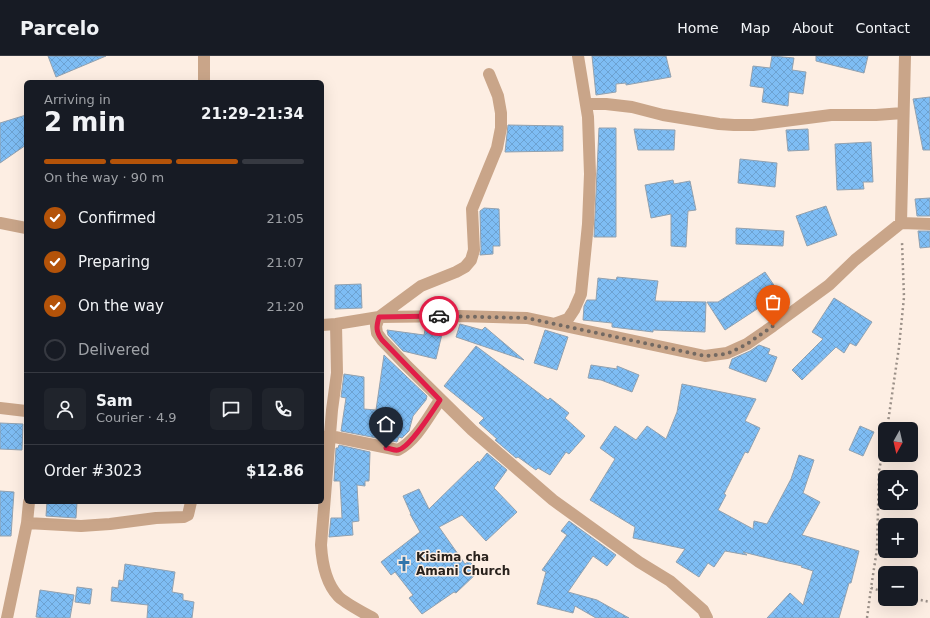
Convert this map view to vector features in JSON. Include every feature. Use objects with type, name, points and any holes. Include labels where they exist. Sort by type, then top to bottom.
[{"type":"street","points":[[204,56],[204,80]]},
{"type":"street","points":[[557,324],[568,319],[581,294],[588,224],[590,174],[588,117],[578,56]]},
{"type":"street","points":[[901,223],[905,56]]},
{"type":"street","points":[[489,74],[498,96],[501,113],[501,128],[497,148],[472,209],[474,250],[471,260],[465,267],[456,272],[420,286],[379,317],[376,326],[377,333],[440,400],[472,430],[553,500],[639,562],[670,582],[703,610],[707,618]]},
{"type":"street","points":[[586,104],[606,104],[632,107],[670,117],[734,125],[753,125],[831,115],[876,115],[903,113]]},
{"type":"street","points":[[324,325],[379,317],[459,316],[527,318],[705,356],[727,354],[747,344],[829,285],[855,260],[901,223],[930,224]]},
{"type":"street","points":[[0,224],[24,228]]},
{"type":"street","points":[[324,480],[326,437],[336,373],[336,324]]},
{"type":"street","points":[[326,437],[398,450],[406,446],[440,400]]},
{"type":"street","points":[[0,408],[24,411]]},
{"type":"street","points":[[7,618],[27,523],[29,504]]},
{"type":"street","points":[[27,523],[80,526],[156,518],[184,517],[188,515],[191,504]]},
{"type":"street","points":[[323,504],[321,545],[326,577],[338,596],[373,618]]},
{"type":"path","points":[[888,422],[899,347],[904,297],[901,223]]},
{"type":"path","points":[[867,618],[877,549],[879,470],[881,462]]},
{"type":"path","points":[[871,588],[878,590]]},
{"type":"path","points":[[918,599],[930,602]]},
{"type":"building","points":[[48,56],[106,56],[56,77]]},
{"type":"building","points":[[592,56],[666,56],[671,77],[626,85],[626,83],[616,84],[616,92],[596,95]]},
{"type":"building","points":[[772,56],[794,58],[792,70],[806,72],[803,94],[789,92],[788,106],[762,102],[764,88],[750,86],[753,66],[770,68]]},
{"type":"building","points":[[816,56],[868,56],[864,73],[816,61]]},
{"type":"building","points":[[930,97],[930,150],[923,150],[913,99]]},
{"type":"building","points":[[24,116],[24,146],[0,163],[0,123]]},
{"type":"building","points":[[508,125],[563,126],[563,151],[505,152]]},
{"type":"building","points":[[599,128],[616,128],[616,237],[594,237]]},
{"type":"building","points":[[634,129],[675,130],[674,150],[638,150]]},
{"type":"building","points":[[808,129],[809,150],[788,151],[786,130]]},
{"type":"building","points":[[871,142],[873,182],[863,182],[864,189],[837,190],[835,144]]},
{"type":"building","points":[[740,159],[777,163],[775,187],[738,183]]},
{"type":"building","points":[[673,180],[674,184],[690,181],[696,210],[688,211],[686,247],[671,246],[671,214],[651,218],[645,185]]},
{"type":"building","points":[[930,198],[930,216],[917,216],[915,199]]},
{"type":"building","points":[[826,206],[837,235],[807,246],[796,216]]},
{"type":"building","points":[[484,208],[499,209],[500,246],[493,246],[493,254],[480,255],[480,211]]},
{"type":"building","points":[[736,228],[784,231],[783,246],[736,244]]},
{"type":"building","points":[[918,231],[930,231],[930,247],[920,248]]},
{"type":"building","points":[[765,272],[780,294],[725,330],[707,302],[718,302]]},
{"type":"building","points":[[617,277],[658,281],[655,301],[706,302],[705,332],[653,330],[653,332],[612,327],[612,323],[583,320],[584,306],[587,300],[596,300],[598,278],[616,280]]},
{"type":"building","points":[[361,284],[362,308],[335,309],[335,285]]},
{"type":"building","points":[[834,298],[872,322],[856,346],[850,343],[844,353],[836,347],[802,380],[792,370],[823,339],[812,332]]},
{"type":"building","points":[[460,324],[482,330],[485,327],[524,360],[456,337]]},
{"type":"building","points":[[387,330],[424,335],[425,330],[442,334],[436,359],[403,351],[388,335]]},
{"type":"building","points":[[545,330],[568,337],[557,370],[534,363]]},
{"type":"building","points":[[759,345],[770,349],[768,354],[777,357],[766,382],[729,368],[732,359]]},
{"type":"building","points":[[476,346],[548,400],[550,398],[569,413],[565,418],[585,436],[569,454],[566,452],[550,475],[538,468],[536,470],[518,457],[516,458],[495,440],[497,439],[479,423],[484,418],[444,386]]},
{"type":"building","points":[[384,355],[427,396],[426,400],[413,416],[409,431],[402,438],[399,437],[397,442],[341,431],[346,398],[341,397],[344,374],[364,377],[364,409],[376,410]]},
{"type":"building","points":[[591,365],[617,369],[617,366],[639,375],[632,392],[601,380],[588,378]]},
{"type":"building","points":[[682,384],[756,399],[745,421],[760,428],[748,453],[745,452],[724,494],[726,495],[718,510],[753,529],[754,521],[767,524],[791,479],[799,455],[814,460],[803,493],[820,502],[802,535],[859,551],[851,583],[849,583],[839,618],[767,618],[790,593],[803,605],[813,571],[801,567],[802,566],[743,552],[747,555],[725,551],[714,567],[708,563],[699,577],[676,562],[685,549],[633,538],[635,527],[590,500],[615,459],[600,448],[615,426],[636,440],[647,426],[666,439],[677,412]]},
{"type":"building","points":[[0,423],[23,424],[22,450],[0,449]]},
{"type":"building","points":[[860,426],[874,432],[863,456],[849,450]]},
{"type":"building","points":[[339,445],[370,452],[369,481],[365,481],[365,486],[357,485],[359,521],[352,522],[353,535],[329,537],[331,518],[342,518],[340,481],[334,481],[336,448],[338,448]]},
{"type":"building","points":[[487,453],[507,470],[494,488],[517,512],[486,541],[462,515],[439,527],[465,564],[469,561],[479,571],[456,593],[454,592],[422,614],[409,598],[413,595],[395,572],[391,575],[381,562],[420,532],[410,514],[403,496],[419,489],[429,509],[478,461],[479,463]]},
{"type":"building","points":[[0,491],[14,492],[11,536],[0,536]]},
{"type":"building","points":[[47,504],[77,504],[76,518],[46,516]]},
{"type":"building","points":[[569,521],[616,555],[607,566],[593,556],[568,592],[597,600],[629,618],[596,618],[575,606],[573,613],[537,604],[546,572],[542,570],[567,535],[561,531]]},
{"type":"building","points":[[125,564],[175,572],[172,592],[183,594],[183,600],[194,602],[192,618],[147,618],[148,605],[111,601],[112,587],[118,588],[119,580],[123,581]]},
{"type":"building","points":[[77,587],[92,589],[90,604],[75,602]]},
{"type":"building","points":[[40,590],[74,595],[70,618],[36,617]]},
{"type":"way so far","points":[[439,316],[527,318],[705,356],[727,354],[747,344],[773,326]]},
{"type":"place","name":"Kisima cha Amani Church","points":[[404,564]]},
{"type":"route","points":[[386,448],[398,450],[406,446],[440,400],[382,340],[377,333],[376,326],[379,317],[439,316]]}]
